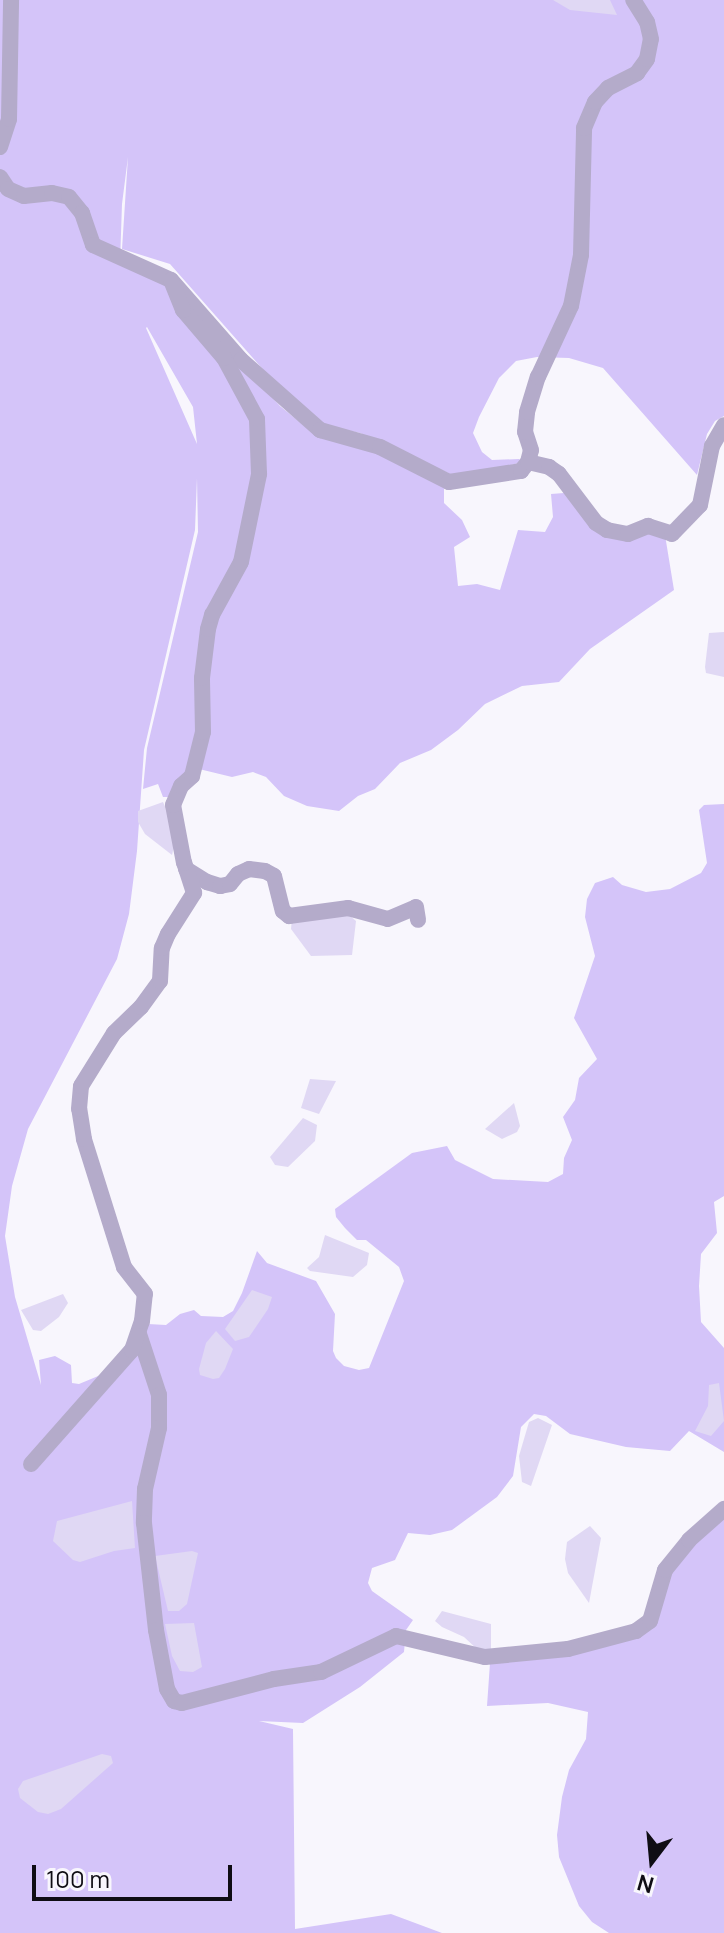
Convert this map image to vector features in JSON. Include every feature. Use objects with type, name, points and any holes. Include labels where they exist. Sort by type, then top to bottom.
[{"type":"street","points":[[0,147],[9,119],[4,43],[11,0]]},
{"type":"street","points":[[0,177],[8,189],[24,196],[52,193],[69,197],[82,213],[93,245],[171,280],[241,360],[320,430],[380,447],[449,482],[521,471],[528,462],[527,412],[538,377],[571,306],[581,255],[584,128],[595,102],[608,88],[637,73],[647,59],[651,39],[647,22],[633,0]]},
{"type":"street","points":[[31,1464],[60,1427],[115,1372],[132,1350],[139,1334],[145,1294],[124,1267],[101,1198],[84,1139],[79,1109],[81,1086],[105,1045],[160,981],[162,948],[194,893],[173,805],[181,786],[192,776],[203,732],[202,678],[208,629],[212,615],[241,562],[261,453],[257,419],[224,358],[183,310],[171,280]]},
{"type":"street","points":[[528,462],[549,467],[559,474],[596,523],[607,530],[628,534],[648,526],[672,534],[700,505],[712,446],[724,425]]},
{"type":"street","points":[[186,869],[220,886],[230,884],[238,874],[249,869],[265,871],[274,876],[283,911],[289,916],[348,908],[388,919],[416,907],[418,920]]},
{"type":"street","points":[[139,1334],[159,1395],[159,1428],[145,1489],[144,1523],[156,1630],[167,1689],[174,1701],[182,1703],[274,1679],[321,1672],[396,1636],[485,1657],[568,1649],[636,1631],[646,1627],[650,1621],[665,1570],[689,1540],[724,1509]]},
{"type":"shaded area","points":[[0,0],[724,0],[724,416],[715,421],[707,434],[697,475],[603,368],[569,358],[537,357],[516,361],[499,378],[479,417],[473,433],[482,452],[492,460],[519,459],[523,462],[459,478],[360,433],[323,425],[290,400],[170,264],[122,249],[128,157],[122,204],[120,264],[166,282],[280,406],[307,428],[371,450],[444,487],[444,503],[462,520],[470,537],[454,547],[458,586],[477,584],[500,590],[518,530],[545,532],[553,517],[551,494],[564,493],[591,526],[665,535],[674,590],[590,649],[559,682],[522,686],[485,704],[431,750],[400,763],[375,789],[358,796],[339,811],[307,806],[284,796],[266,777],[253,772],[232,777],[199,769],[171,797],[163,797],[158,784],[143,789],[147,748],[198,532],[197,478],[195,530],[144,750],[129,914],[117,959],[28,1129],[12,1186],[5,1236],[15,1297],[41,1385],[39,1360],[55,1356],[71,1365],[72,1383],[79,1384],[103,1374],[148,1324],[166,1325],[180,1314],[194,1310],[201,1316],[223,1317],[233,1311],[257,1251],[267,1263],[316,1281],[335,1314],[333,1351],[336,1358],[344,1366],[359,1370],[369,1368],[404,1281],[399,1267],[366,1240],[357,1240],[336,1217],[335,1209],[412,1153],[447,1146],[455,1160],[493,1179],[548,1182],[563,1174],[564,1158],[572,1140],[563,1117],[575,1100],[579,1078],[597,1059],[574,1018],[595,956],[585,917],[587,899],[595,883],[613,877],[622,885],[646,892],[670,889],[701,873],[707,863],[699,810],[704,805],[724,804],[724,1196],[714,1202],[717,1233],[701,1254],[699,1286],[701,1322],[724,1348],[724,1452],[689,1431],[670,1451],[626,1447],[570,1434],[546,1416],[534,1414],[521,1427],[513,1476],[497,1497],[452,1530],[430,1535],[408,1533],[395,1560],[372,1568],[368,1583],[372,1591],[413,1620],[406,1630],[404,1652],[360,1687],[303,1723],[259,1721],[293,1729],[295,1929],[391,1914],[442,1933],[0,1933]],"holes":[[[147,327],[193,407],[197,444]]]},
{"type":"shaded area","points":[[553,0],[610,0],[617,15],[570,10]]},
{"type":"shaded area","points":[[724,632],[724,677],[706,673],[705,667],[709,633]]},
{"type":"shaded area","points":[[163,802],[177,834],[172,855],[145,834],[138,822],[138,811]]},
{"type":"shaded area","points":[[349,915],[356,921],[352,955],[311,956],[291,929],[292,919]]},
{"type":"shaded area","points":[[310,1079],[336,1081],[319,1114],[301,1108]]},
{"type":"shaded area","points":[[514,1103],[520,1126],[517,1132],[502,1139],[485,1129]]},
{"type":"shaded area","points":[[303,1118],[317,1125],[315,1141],[288,1167],[275,1165],[270,1157]]},
{"type":"shaded area","points":[[325,1235],[369,1253],[367,1265],[353,1277],[310,1271],[307,1268],[319,1257]]},
{"type":"shaded area","points":[[252,1290],[272,1297],[268,1309],[249,1337],[235,1341],[225,1329]]},
{"type":"shaded area","points":[[63,1294],[68,1303],[59,1317],[41,1331],[33,1330],[21,1310]]},
{"type":"shaded area","points":[[216,1331],[233,1349],[219,1378],[213,1379],[200,1375],[199,1369],[206,1343]]},
{"type":"shaded area","points":[[719,1383],[724,1421],[711,1436],[695,1431],[708,1406],[709,1385]]},
{"type":"shaded area","points":[[538,1418],[552,1425],[531,1486],[522,1482],[519,1456],[529,1422]]},
{"type":"shaded area","points":[[132,1501],[135,1548],[80,1562],[73,1560],[53,1541],[57,1521]]},
{"type":"shaded area","points":[[724,1516],[724,1933],[609,1933],[592,1922],[579,1906],[559,1857],[557,1835],[562,1797],[569,1770],[586,1739],[588,1712],[548,1703],[487,1706],[490,1663],[641,1637],[669,1572],[690,1543]]},
{"type":"shaded area","points":[[590,1526],[601,1538],[589,1603],[568,1573],[565,1559],[567,1542]]},
{"type":"shaded area","points":[[192,1551],[198,1553],[187,1604],[179,1611],[168,1611],[155,1556]]},
{"type":"shaded area","points":[[442,1611],[491,1624],[491,1650],[477,1649],[464,1637],[442,1627],[435,1621]]},
{"type":"shaded area","points":[[194,1623],[202,1667],[193,1672],[180,1671],[172,1656],[165,1624]]},
{"type":"shaded area","points":[[102,1754],[111,1756],[113,1763],[61,1809],[48,1814],[38,1812],[20,1798],[18,1789],[23,1781]]}]
